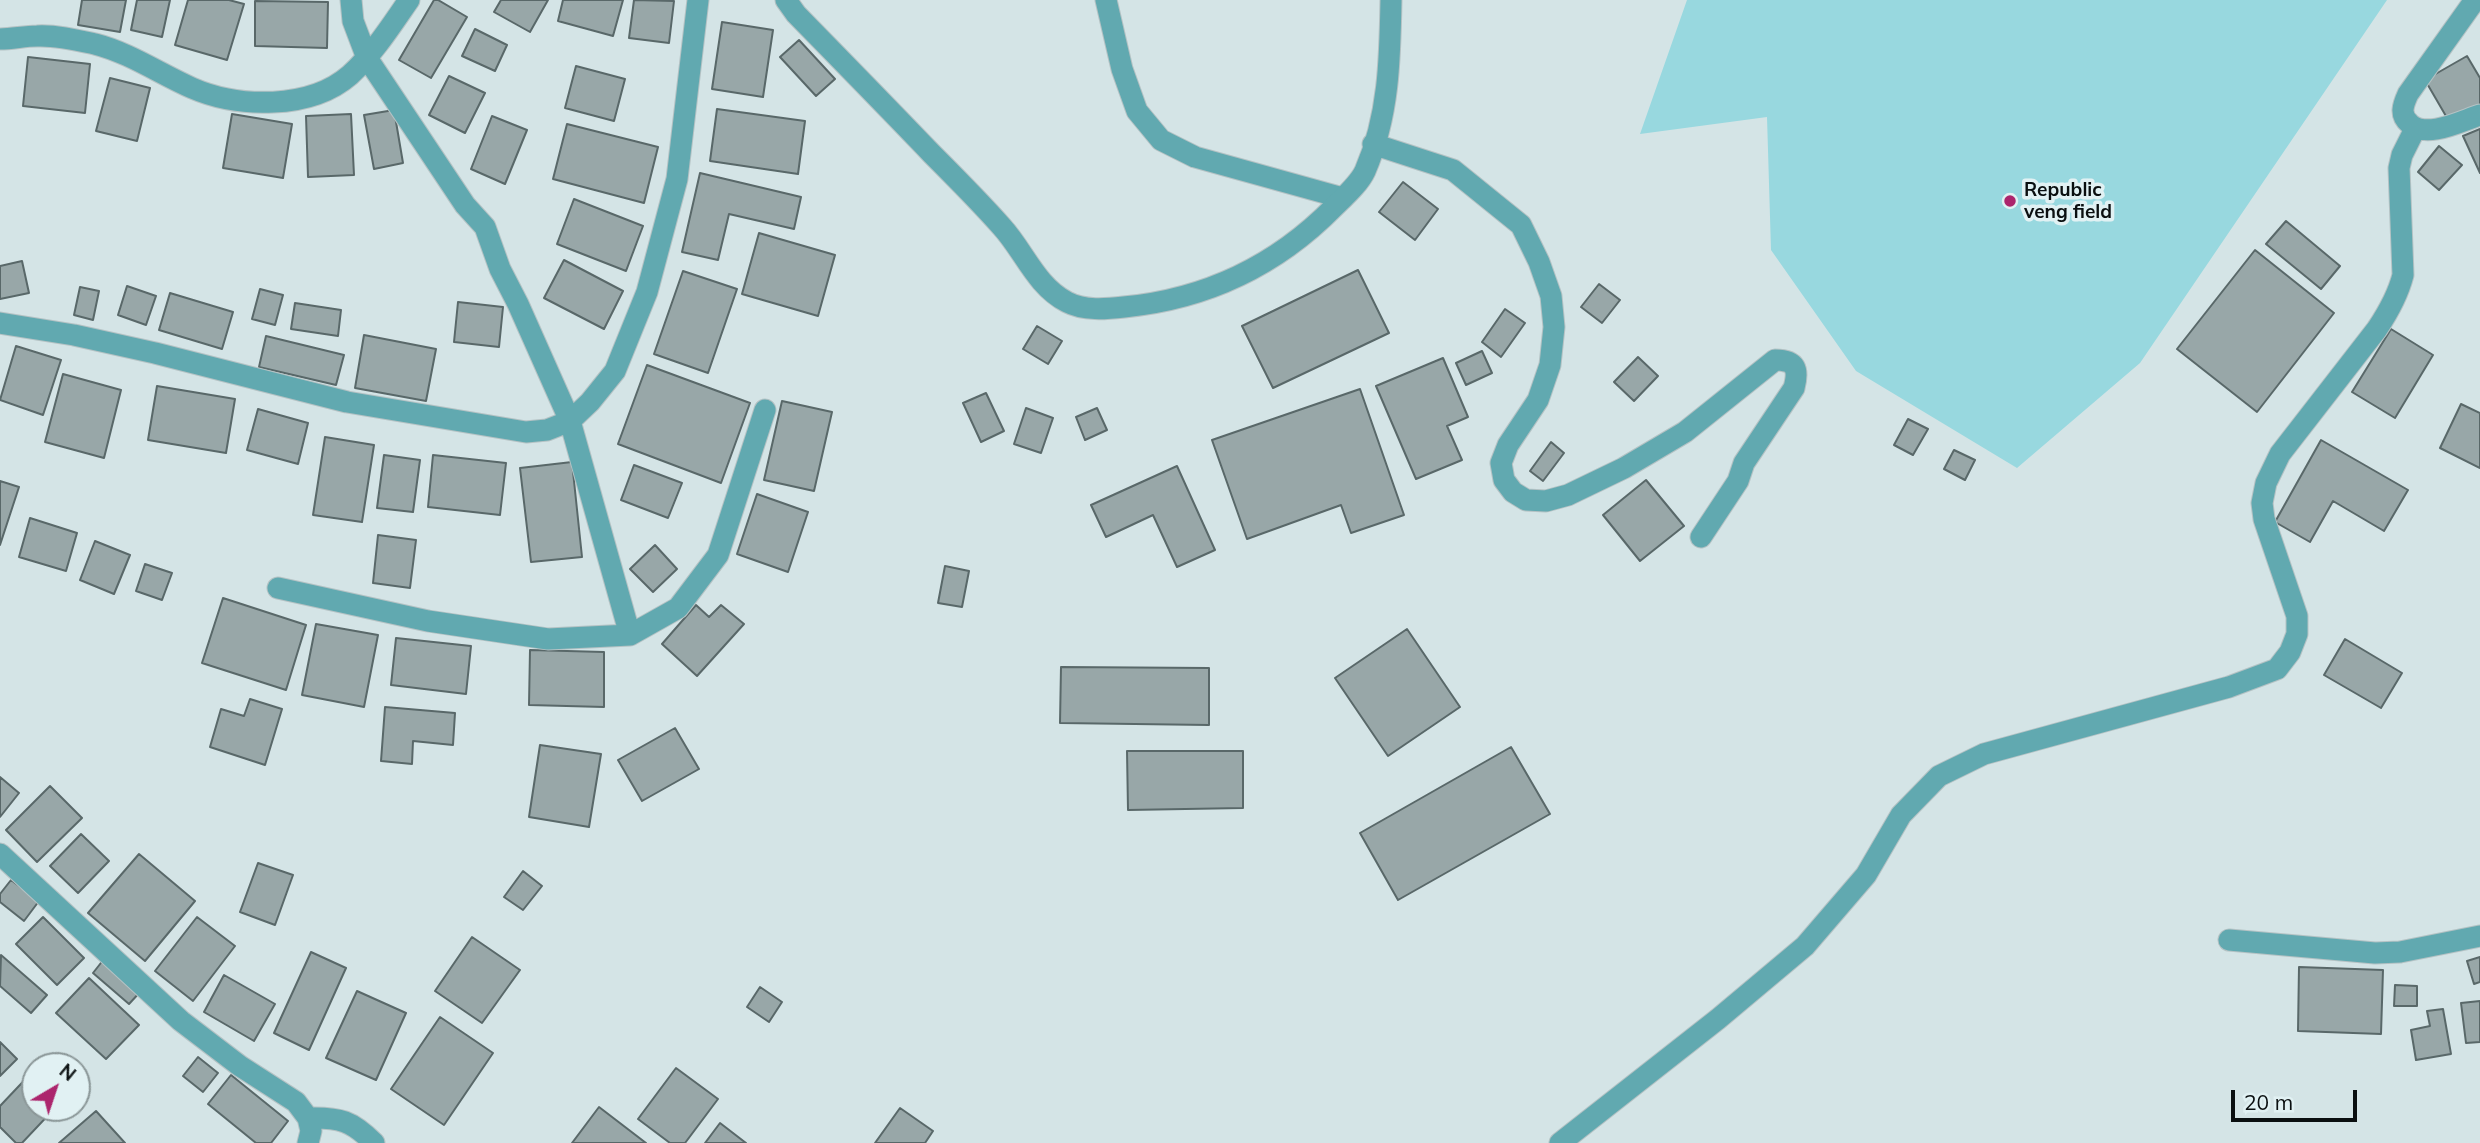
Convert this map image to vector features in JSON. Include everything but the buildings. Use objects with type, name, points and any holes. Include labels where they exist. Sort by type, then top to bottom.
[{"type":"street","points":[[351,0],[354,21],[367,58],[465,205],[485,227],[500,269],[570,421],[630,635]]},
{"type":"street","points":[[0,39],[39,36],[98,45],[218,97],[275,101],[326,90],[348,77],[367,58],[409,0]]},
{"type":"street","points":[[0,323],[74,335],[155,353],[347,402],[526,432],[547,430],[570,421],[590,402],[615,371],[648,292],[677,179],[698,0]]},
{"type":"street","points":[[786,0],[796,14],[1004,229],[1051,291],[1068,303],[1087,308],[1148,305],[1197,294],[1237,277],[1279,254],[1308,233],[1343,198],[1364,173],[1384,113],[1390,75],[1391,0]]},
{"type":"street","points":[[1106,0],[1122,69],[1137,111],[1161,140],[1195,157],[1343,198]]},
{"type":"street","points":[[2475,0],[2408,94],[2402,107],[2404,119],[2415,129],[2429,130],[2480,115]]},
{"type":"street","points":[[1560,1143],[1718,1019],[1805,946],[1866,875],[1901,815],[1939,776],[1984,754],[2229,687],[2277,668],[2294,643],[2297,616],[2264,519],[2262,503],[2266,483],[2280,454],[2378,329],[2400,288],[2403,275],[2399,168],[2402,155],[2415,129]]},
{"type":"street","points":[[1373,144],[1452,170],[1521,225],[1539,262],[1551,296],[1554,327],[1550,365],[1538,400],[1508,445],[1501,463],[1504,480],[1513,492],[1526,500],[1546,501],[1594,484],[1685,432],[1775,360],[1787,360],[1794,366],[1797,376],[1794,388],[1744,463],[1738,481],[1701,537]]},
{"type":"street","points":[[278,588],[428,621],[548,639],[630,635],[678,608],[718,555],[765,410]]},
{"type":"street","points":[[0,854],[181,1021],[240,1066],[296,1102],[308,1118],[311,1131],[308,1143]]},
{"type":"street","points":[[2229,940],[2375,953],[2400,952],[2480,936]]},
{"type":"street","points":[[308,1118],[330,1117],[345,1121],[374,1143]]},
{"type":"shaded area","name":"Republic veng field","points":[[1687,0],[2387,0],[2140,363],[2017,468],[1856,371],[1771,250],[1767,117],[1640,134]]},
{"type":"place","name":"Republic veng field","points":[[2010,201]]}]
